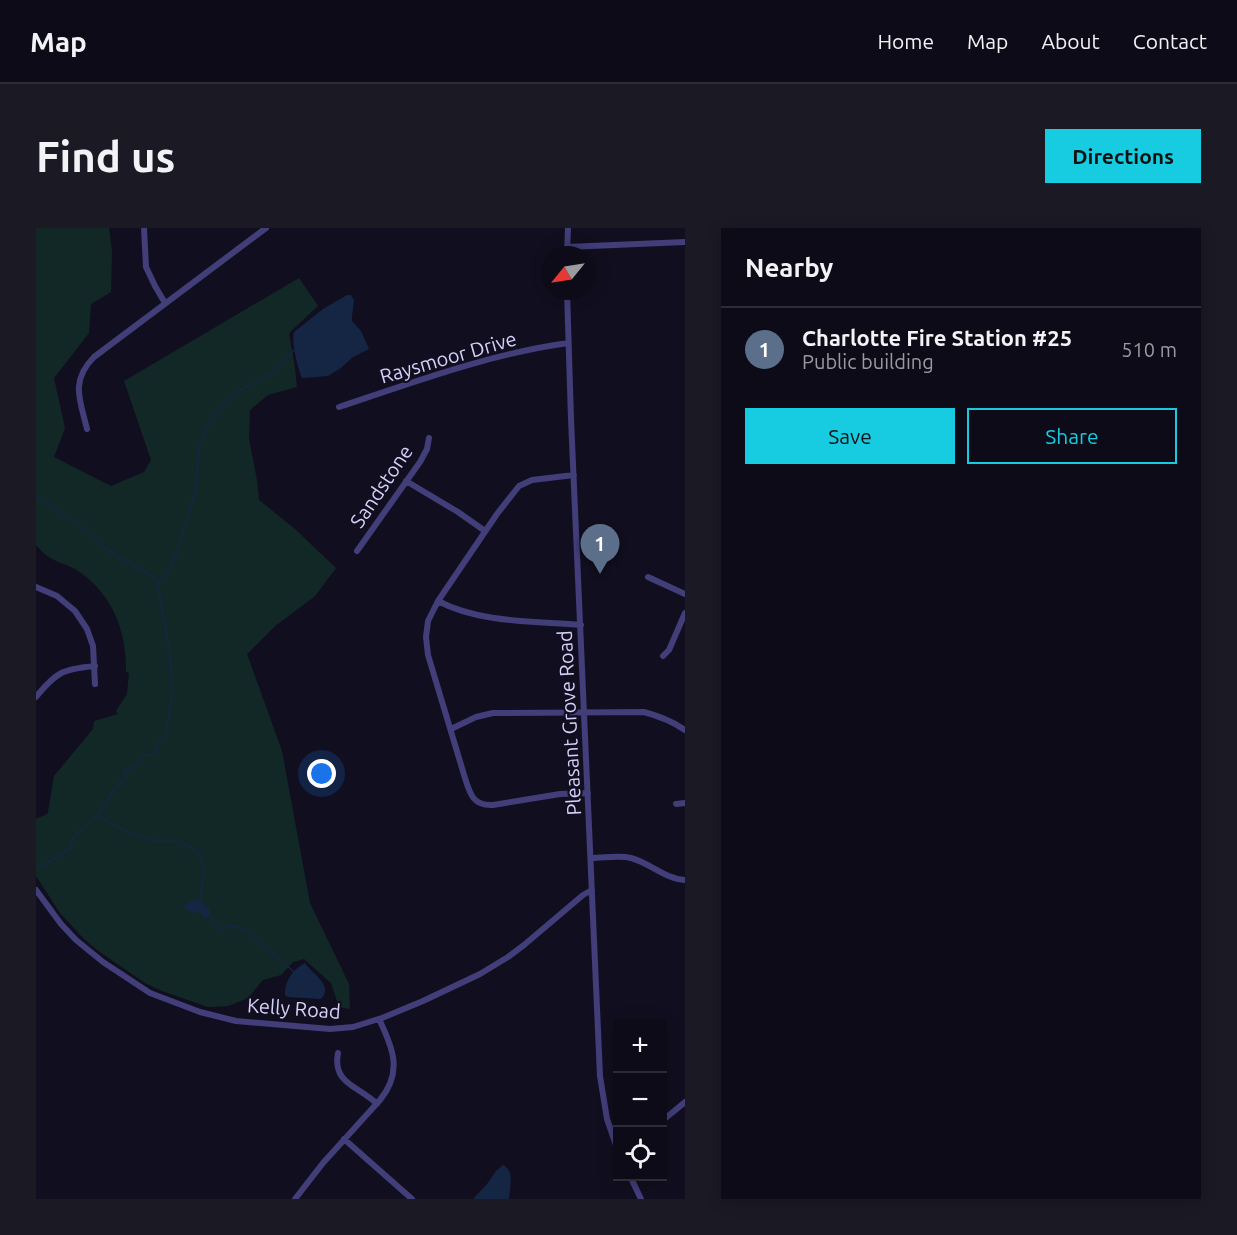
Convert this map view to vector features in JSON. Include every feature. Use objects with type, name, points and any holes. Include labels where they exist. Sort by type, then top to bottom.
[{"type":"street","points":[[144,228],[146,267],[165,303]]},
{"type":"street","points":[[87,429],[78,388],[83,370],[93,357],[266,228]]},
{"type":"street","points":[[567,246],[568,228]]},
{"type":"street","points":[[595,249],[685,242]]},
{"type":"street","name":"Pleasant Grove Road","points":[[567,300],[602,1095],[606,1119],[613,1138]]},
{"type":"street","name":"Raysmoor Drive","points":[[339,407],[452,369],[525,351],[568,344]]},
{"type":"street","name":"Sandstone","points":[[357,551],[427,449],[429,438]]},
{"type":"street","points":[[574,475],[540,478],[524,483],[510,496],[438,601],[428,621],[426,644],[470,792],[475,800],[486,805],[493,805],[560,794],[588,793]]},
{"type":"street","points":[[406,481],[485,531]]},
{"type":"street","points":[[648,577],[685,594]]},
{"type":"street","points":[[36,587],[57,596],[75,611],[87,628],[93,646],[95,684]]},
{"type":"street","points":[[438,601],[482,615],[581,626]]},
{"type":"street","points":[[663,656],[669,650],[685,613]]},
{"type":"street","points":[[37,692],[59,673],[94,666]]},
{"type":"street","points":[[451,729],[476,717],[493,713],[644,712],[659,716],[685,730]]},
{"type":"street","points":[[676,804],[685,803]]},
{"type":"street","points":[[591,858],[632,858],[667,876],[685,880]]},
{"type":"street","name":"Kelly Road","points":[[36,890],[61,924],[87,950],[126,979],[164,1000],[221,1018],[255,1024],[340,1029],[379,1019],[423,1001],[495,966],[592,890]]},
{"type":"street","points":[[295,1199],[319,1167],[383,1096],[390,1083],[394,1063],[390,1043],[379,1019]]},
{"type":"street","points":[[338,1053],[337,1067],[341,1077],[366,1094],[376,1104]]},
{"type":"street","points":[[667,1118],[685,1102]]},
{"type":"street","points":[[344,1139],[408,1198]]},
{"type":"street","points":[[632,1181],[641,1199]]},
{"type":"green space","points":[[36,228],[109,228],[112,251],[111,292],[91,304],[89,333],[54,378],[65,428],[54,457],[111,486],[144,472],[151,460],[124,381],[299,278],[318,306],[289,333],[297,387],[268,395],[250,410],[249,439],[259,500],[295,529],[336,568],[315,596],[275,626],[247,654],[282,751],[310,903],[349,984],[350,1009],[339,1007],[331,983],[304,959],[293,962],[281,975],[263,980],[248,998],[228,1006],[208,1007],[162,991],[145,983],[84,939],[60,913],[36,876],[36,819],[48,812],[54,776],[93,729],[94,721],[118,714],[116,711],[127,694],[129,673],[126,672],[124,642],[120,627],[108,601],[88,578],[49,557],[36,545]]},
{"type":"water","points":[[351,295],[354,300],[352,321],[361,331],[369,349],[353,357],[328,376],[302,378],[294,348],[294,332],[323,309]]},
{"type":"water","points":[[200,900],[210,910],[210,915],[205,918],[198,912],[193,913],[184,905]]},
{"type":"water","points":[[305,963],[324,985],[324,994],[321,999],[285,995],[290,976]]},
{"type":"water","points":[[503,1165],[510,1175],[509,1199],[473,1199],[496,1171]]},
{"type":"waterway","points":[[159,582],[168,573],[177,552],[196,489],[199,446],[211,420],[239,391],[269,375],[294,350]]},
{"type":"waterway","points":[[36,495],[80,526],[104,548],[157,579],[170,655],[172,694],[165,737],[158,743],[156,751],[151,755],[142,755],[139,764],[124,771],[126,777],[124,781],[118,784],[98,815],[73,837],[71,848],[44,865],[36,867]]},
{"type":"waterway","points":[[99,816],[143,838],[173,841],[197,851],[201,857],[204,873],[200,899]]},
{"type":"waterway","points":[[209,915],[221,929],[230,926],[251,933],[259,943],[294,972]]},
{"type":"place","name":"Charlotte Fire Station #25","points":[[600,574]]}]
